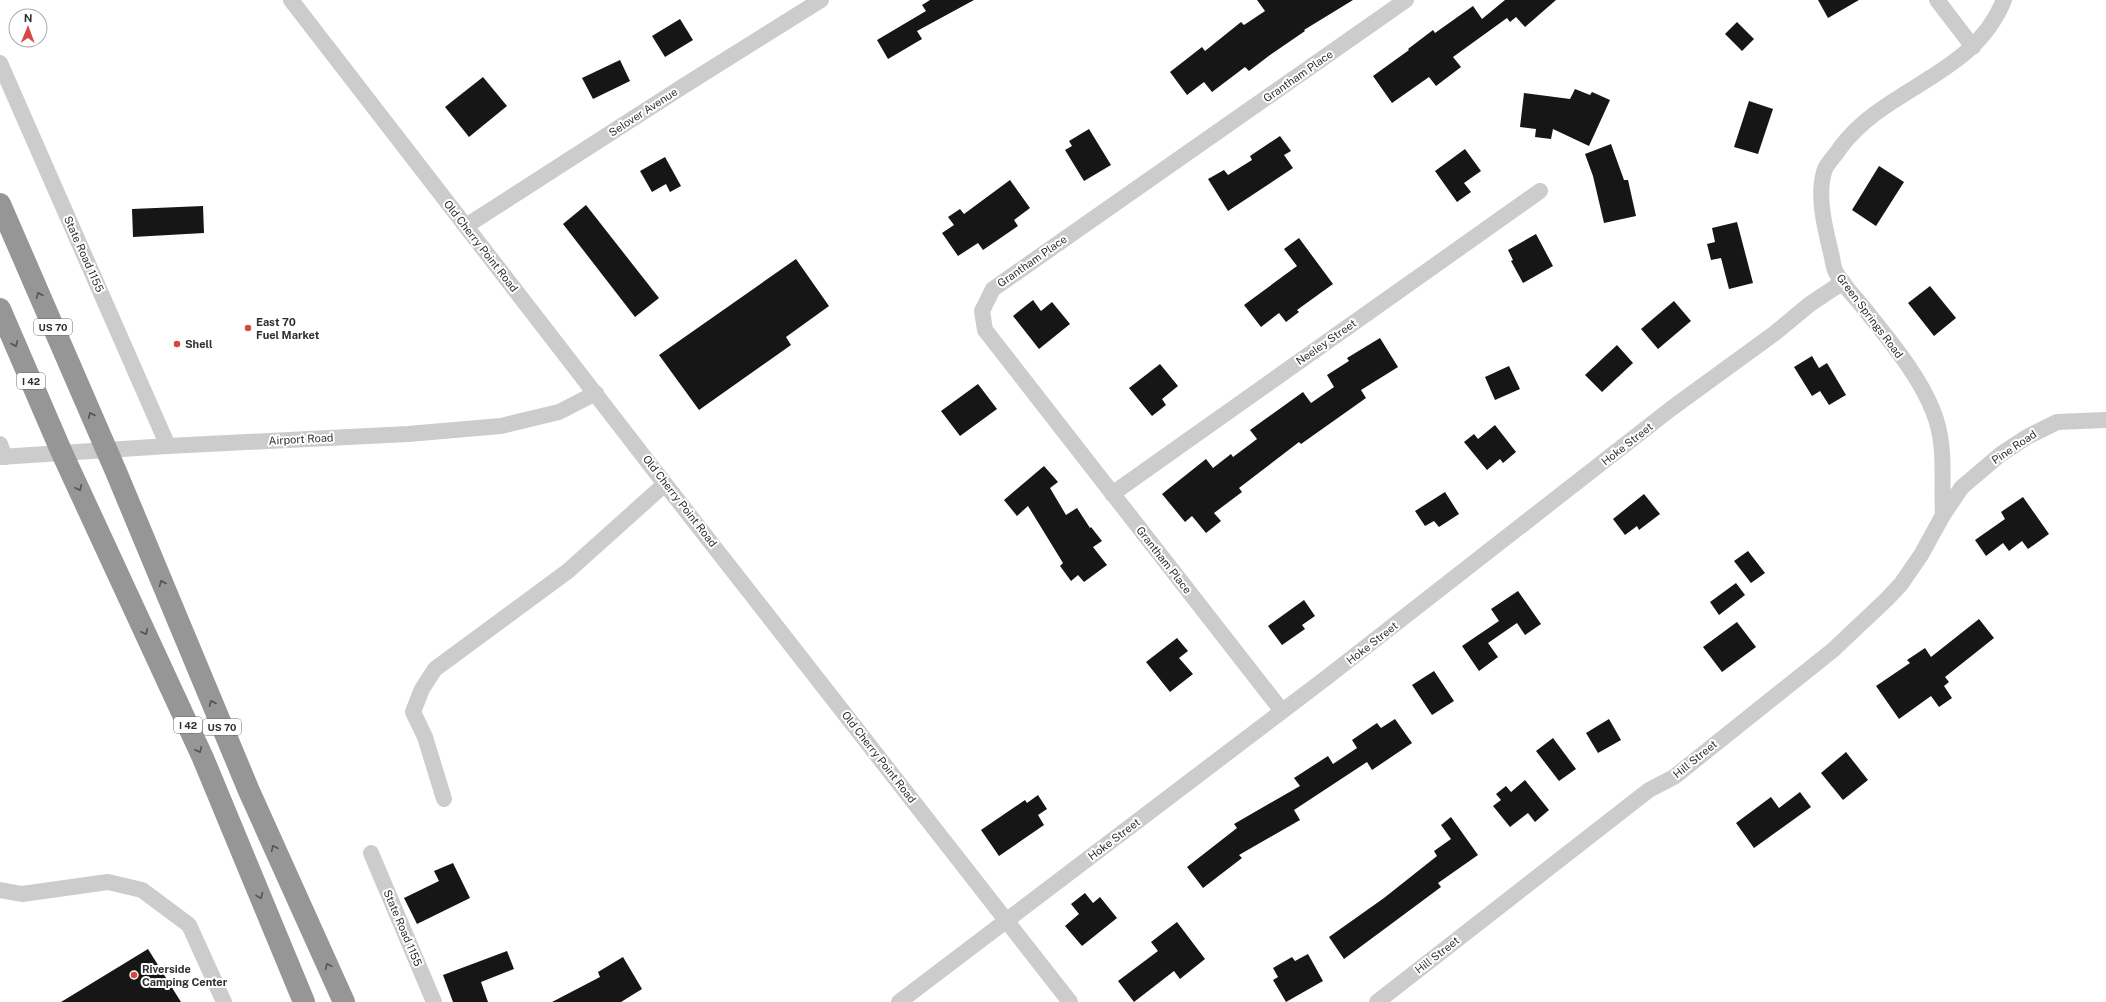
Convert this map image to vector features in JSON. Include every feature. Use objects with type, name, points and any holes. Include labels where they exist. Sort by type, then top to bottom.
[{"type":"highway","name":"US 70","points":[[0,204],[106,450],[249,791],[344,1002]]},
{"type":"highway","name":"I 42","points":[[0,309],[62,453],[203,758],[304,1002]]},
{"type":"street","name":"Old Cherry Point Road","points":[[291,0],[665,484],[1070,1002]]},
{"type":"street","name":"Selover Avenue","points":[[466,226],[682,86],[821,0]]},
{"type":"street","name":"Grantham Place","points":[[1282,712],[985,330],[982,311],[993,289],[1406,0]]},
{"type":"street","points":[[1937,0],[1973,47]]},
{"type":"street","name":"Green Springs Road","points":[[1944,515],[1944,461],[1940,429],[1925,394],[1904,361],[1836,273],[1822,212],[1825,168],[1855,131],[1887,105],[1945,69],[1973,47],[1994,22],[2004,0]]},
{"type":"street","name":"State Road 1155","points":[[0,63],[168,446]]},
{"type":"street","name":"Neeley Street","points":[[1112,494],[1540,191]]},
{"type":"street","name":"Hoke Street","points":[[899,1002],[1282,712],[1672,408],[1775,333],[1810,304],[1843,282]]},
{"type":"street","name":"Airport Road","points":[[2,453],[62,453],[408,434],[501,426],[559,412],[596,393]]},
{"type":"street","name":"Pine Road","points":[[1944,515],[1962,487],[2001,454],[2027,437],[2057,422],[2106,420]]},
{"type":"street","points":[[444,799],[424,737],[413,712],[422,688],[435,669],[568,571],[665,484]]},
{"type":"street","name":"Hill Street","points":[[1377,1002],[1649,790],[1674,777],[1833,650],[1901,584],[1921,555],[1944,515]]},
{"type":"street","name":"State Road 1155","points":[[371,854],[434,1002]]},
{"type":"street","points":[[0,890],[22,894],[108,882],[142,890],[189,925],[224,1002]]},
{"type":"building","points":[[930,0],[974,0],[917,31],[922,39],[888,59],[877,40],[926,11],[922,5]]},
{"type":"building","points":[[1257,0],[1353,0],[1304,30],[1305,31],[1249,71],[1245,67],[1212,92],[1204,82],[1187,95],[1170,72],[1202,47],[1205,51],[1241,22],[1244,25],[1265,11]]},
{"type":"building","points":[[1505,0],[1556,0],[1525,27],[1516,17],[1510,22],[1507,18],[1453,57],[1461,67],[1436,86],[1429,77],[1392,103],[1373,76],[1409,50],[1408,49],[1433,30],[1435,33],[1473,6],[1482,19]]},
{"type":"building","points":[[1818,0],[1859,0],[1828,18]]},
{"type":"building","points":[[680,19],[693,40],[665,57],[652,36]]},
{"type":"building","points":[[1737,22],[1754,39],[1742,51],[1725,34]]},
{"type":"building","points":[[620,60],[630,81],[593,99],[582,78]]},
{"type":"building","points":[[483,77],[507,106],[469,137],[445,107]]},
{"type":"building","points":[[1575,89],[1590,95],[1592,92],[1610,100],[1589,146],[1553,129],[1551,139],[1535,137],[1536,129],[1520,127],[1524,93],[1570,99]]},
{"type":"building","points":[[1749,101],[1773,109],[1758,154],[1734,147]]},
{"type":"building","points":[[1089,129],[1111,165],[1084,181],[1065,150],[1072,146],[1069,141]]},
{"type":"building","points":[[1280,136],[1291,151],[1284,155],[1293,168],[1228,211],[1208,179],[1224,170],[1228,175],[1252,160],[1250,156]]},
{"type":"building","points":[[1611,144],[1624,180],[1628,180],[1636,216],[1604,223],[1593,176],[1585,154]]},
{"type":"building","points":[[1465,149],[1481,171],[1464,183],[1471,192],[1457,202],[1435,171]]},
{"type":"building","points":[[665,157],[681,186],[670,192],[666,184],[652,192],[640,171]]},
{"type":"building","points":[[1879,166],[1904,182],[1876,226],[1852,210]]},
{"type":"building","points":[[1010,180],[1030,208],[1014,220],[1018,226],[983,250],[978,243],[958,256],[942,233],[954,225],[948,217],[960,209],[964,214]]},
{"type":"building","points":[[586,205],[659,298],[635,317],[563,224]]},
{"type":"building","points":[[203,206],[204,233],[133,237],[132,209]]},
{"type":"building","points":[[1737,222],[1753,283],[1729,289],[1721,258],[1711,260],[1707,244],[1715,242],[1712,228]]},
{"type":"building","points":[[1536,234],[1553,266],[1523,283],[1511,261],[1513,260],[1508,250]]},
{"type":"building","points":[[1299,238],[1333,284],[1297,310],[1299,312],[1286,322],[1279,313],[1261,327],[1244,305],[1297,266],[1284,249]]},
{"type":"building","points":[[796,259],[829,306],[786,337],[791,345],[699,410],[659,355]]},
{"type":"building","points":[[1930,286],[1956,318],[1934,336],[1908,303]]},
{"type":"building","points":[[1033,300],[1041,311],[1052,302],[1070,324],[1039,349],[1013,316]]},
{"type":"building","points":[[1674,301],[1691,321],[1658,349],[1641,329]]},
{"type":"building","points":[[1380,338],[1398,367],[1361,390],[1366,398],[1301,444],[1299,442],[1239,488],[1242,492],[1214,513],[1221,521],[1206,533],[1192,516],[1185,522],[1162,494],[1206,459],[1213,468],[1231,454],[1233,457],[1257,439],[1250,430],[1303,392],[1311,403],[1334,387],[1327,375],[1349,361],[1347,358]]},
{"type":"building","points":[[1617,345],[1633,363],[1602,392],[1585,375]]},
{"type":"building","points":[[1812,356],[1819,368],[1827,363],[1846,395],[1829,405],[1820,391],[1812,396],[1794,367]]},
{"type":"building","points":[[1160,364],[1178,386],[1162,399],[1166,405],[1152,416],[1129,388]]},
{"type":"building","points":[[1509,366],[1520,389],[1495,400],[1485,377]]},
{"type":"building","points":[[978,384],[997,409],[960,436],[941,411]]},
{"type":"building","points":[[1495,425],[1516,452],[1503,463],[1500,459],[1487,470],[1464,442],[1474,434],[1478,439]]},
{"type":"building","points":[[1044,466],[1058,482],[1050,488],[1066,515],[1077,508],[1090,528],[1091,527],[1102,541],[1093,547],[1107,565],[1084,582],[1078,575],[1071,581],[1060,566],[1063,563],[1028,506],[1017,516],[1004,500]]},
{"type":"building","points":[[1445,492],[1459,514],[1439,527],[1434,521],[1425,526],[1415,511]]},
{"type":"building","points":[[1644,494],[1660,514],[1639,530],[1637,526],[1625,535],[1613,519]]},
{"type":"building","points":[[2023,497],[2049,534],[2028,549],[2022,541],[2009,551],[2003,543],[1986,556],[1975,540],[2005,519],[2001,512]]},
{"type":"building","points":[[1748,551],[1765,573],[1751,583],[1734,561]]},
{"type":"building","points":[[1736,583],[1745,595],[1719,615],[1710,602]]},
{"type":"building","points":[[1518,591],[1541,624],[1525,635],[1517,623],[1488,643],[1498,657],[1479,671],[1462,646],[1499,621],[1491,609]]},
{"type":"building","points":[[1304,600],[1315,616],[1302,625],[1305,629],[1282,645],[1268,626]]},
{"type":"building","points":[[1979,619],[1994,638],[1945,677],[1949,682],[1944,686],[1952,698],[1939,707],[1931,696],[1899,719],[1876,686],[1910,663],[1907,660],[1925,648],[1931,657]]},
{"type":"building","points":[[1737,622],[1756,647],[1722,672],[1703,647]]},
{"type":"building","points":[[1177,638],[1188,651],[1179,658],[1193,674],[1170,692],[1146,662]]},
{"type":"building","points":[[1434,671],[1454,701],[1432,715],[1412,685]]},
{"type":"building","points":[[1395,719],[1412,743],[1372,770],[1367,762],[1294,810],[1300,820],[1239,855],[1242,858],[1203,888],[1187,867],[1237,828],[1234,824],[1300,786],[1294,778],[1328,756],[1333,764],[1357,748],[1352,740],[1377,723],[1381,728]]},
{"type":"building","points":[[1609,719],[1621,740],[1598,753],[1586,733]]},
{"type":"building","points":[[1553,738],[1576,769],[1559,781],[1536,751]]},
{"type":"building","points":[[1846,752],[1868,780],[1843,800],[1821,773]]},
{"type":"building","points":[[1525,780],[1549,810],[1535,822],[1528,813],[1510,827],[1493,806],[1501,800],[1496,794],[1506,786],[1511,792]]},
{"type":"building","points":[[1800,792],[1811,807],[1754,848],[1736,823],[1771,797],[1779,808]]},
{"type":"building","points":[[1038,795],[1047,809],[1038,815],[1044,825],[999,856],[981,830],[1025,800],[1027,803]]},
{"type":"building","points":[[1451,817],[1478,855],[1438,883],[1441,887],[1344,959],[1329,937],[1384,898],[1437,856],[1434,851],[1451,839],[1441,825]]},
{"type":"building","points":[[453,863],[470,898],[417,924],[404,898],[439,881],[434,871]]},
{"type":"building","points":[[1085,893],[1093,903],[1100,897],[1117,918],[1082,946],[1065,926],[1079,914],[1071,904]]},
{"type":"building","points":[[1177,922],[1205,959],[1180,979],[1174,971],[1134,1002],[1118,981],[1158,951],[1151,942]]},
{"type":"building","name":"Riverside Camping Center","points":[[148,949],[181,1002],[61,1002]]},
{"type":"building","points":[[507,951],[514,969],[481,982],[488,1002],[453,1002],[443,975]]},
{"type":"building","points":[[1308,954],[1323,981],[1286,1002],[1273,980],[1278,977],[1273,968],[1292,957],[1295,961]]},
{"type":"building","points":[[623,957],[642,989],[621,1002],[552,1002],[600,977],[598,972]]},
{"type":"place","name":"East 70 Fuel Market","points":[[248,328]]},
{"type":"place","name":"Shell","points":[[177,344]]},
{"type":"place","name":"Riverside Camping Center","points":[[134,975]]}]
